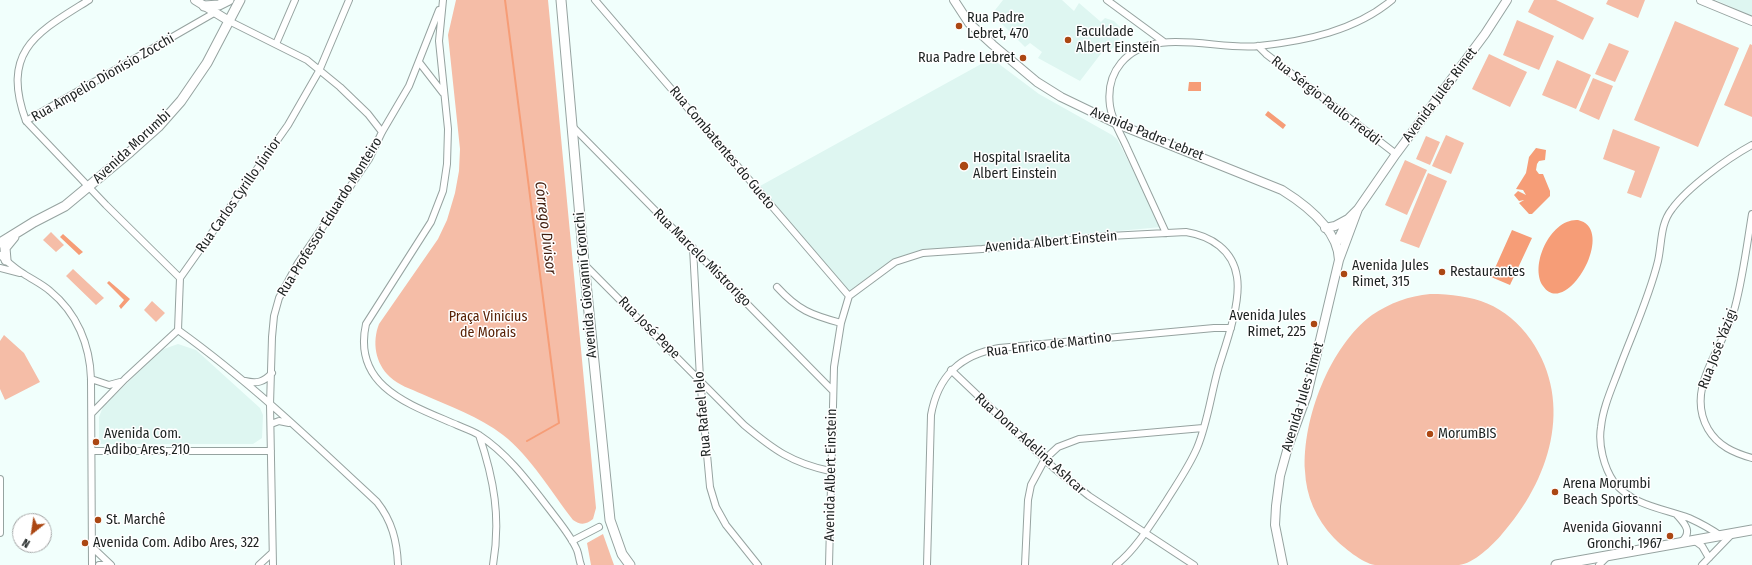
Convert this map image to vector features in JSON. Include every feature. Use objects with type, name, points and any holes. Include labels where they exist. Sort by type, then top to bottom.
[{"type":"main road","points":[[195,0],[229,21]]},
{"type":"main road","points":[[204,6],[220,5],[230,0]]},
{"type":"main road","name":"Avenida Morumbi","points":[[0,236],[24,227],[65,206],[158,127],[180,101],[207,62],[240,0]]},
{"type":"main road","name":"Avenida Giovanni Gronchi","points":[[561,0],[584,263],[610,520],[622,554],[630,565]]},
{"type":"main road","name":"Avenida Padre Lebret","points":[[954,0],[969,23],[993,45],[1037,82],[1061,97],[1115,123],[1282,190],[1308,208],[1325,228],[1336,244],[1339,260]]},
{"type":"main road","name":"Avenida Jules Rimet","points":[[1336,244],[1348,219],[1358,209],[1396,154],[1485,34],[1507,0]]},
{"type":"main road","points":[[1701,0],[1752,21]]},
{"type":"main road","name":"Avenida Jules Rimet","points":[[1283,565],[1275,526],[1280,476],[1288,447],[1307,395],[1339,260],[1358,209]]},
{"type":"main road","points":[[1325,228],[1335,226],[1348,219]]},
{"type":"main road","points":[[3,258],[7,244],[24,227]]},
{"type":"main road","name":"Avenida Morumbi","points":[[0,243],[24,227]]},
{"type":"main road","points":[[1556,565],[1752,530]]},
{"type":"street","points":[[22,44],[31,35],[89,0]]},
{"type":"street","points":[[276,44],[295,0]]},
{"type":"street","name":"Rua Carlos Cyrillo Júnior","points":[[180,278],[288,125],[320,71],[349,0]]},
{"type":"street","name":"Rua Combatentes do Gueto","points":[[595,0],[849,296]]},
{"type":"street","points":[[1107,0],[1164,42]]},
{"type":"street","points":[[1166,233],[1112,116],[1110,94],[1116,70],[1134,51],[1145,46],[1164,42],[1258,46],[1290,42],[1328,33],[1372,15],[1392,0]]},
{"type":"street","points":[[442,1],[439,41],[448,129],[447,164],[443,191],[432,222],[366,324],[363,335],[364,348],[369,366],[378,382],[388,391],[406,402],[479,434],[510,461],[560,523],[577,550],[581,565]]},
{"type":"street","name":"Rua Professor Eduardo Monteiro","points":[[273,565],[270,405],[272,337],[274,316],[279,298],[298,263],[369,159],[382,132],[409,86],[442,1]]},
{"type":"street","name":"Rua Ampelio Dionísio Zocchi","points":[[180,278],[89,187],[26,121],[214,13]]},
{"type":"street","points":[[229,21],[307,60],[368,114],[382,132]]},
{"type":"street","name":"Rua Sérgio Paulo Freddi","points":[[1258,46],[1266,54],[1396,154]]},
{"type":"street","points":[[419,62],[444,95]]},
{"type":"street","points":[[12,89],[17,107],[26,121]]},
{"type":"street","name":"Rua Marcelo Mistrorigo","points":[[572,126],[833,391]]},
{"type":"street","points":[[1721,536],[1698,522],[1650,507],[1626,493],[1614,481],[1608,471],[1600,442],[1600,427],[1608,397],[1654,276],[1666,218],[1672,208],[1698,184],[1736,153],[1752,145]]},
{"type":"street","name":"Rua José Yázigi","points":[[1752,214],[1735,306],[1728,326],[1703,381],[1700,396],[1700,409],[1704,422],[1712,435],[1722,446],[1733,452],[1752,458]]},
{"type":"street","name":"Avenida Albert Einstein","points":[[829,565],[830,471],[834,367],[841,323],[849,296],[895,262],[923,253],[982,249],[1110,236],[1186,232],[1204,236],[1220,245],[1229,256],[1237,276],[1237,290],[1231,328],[1203,428],[1190,463],[1144,534],[1116,565]]},
{"type":"street","name":"Rua Rafael Ielo","points":[[693,248],[700,378],[710,487],[716,507],[726,525],[758,565]]},
{"type":"street","points":[[3,258],[23,274],[49,290],[62,302],[74,318],[84,338],[88,352],[91,379],[92,565]]},
{"type":"street","name":"Rua José Pepe","points":[[584,263],[700,378],[744,425],[769,446],[794,460],[810,467],[830,471]]},
{"type":"street","points":[[0,268],[23,274]]},
{"type":"street","points":[[92,413],[162,343],[178,330],[180,278]]},
{"type":"street","points":[[777,287],[801,308],[816,316],[841,323]]},
{"type":"street","name":"Rua Enrico de Martino","points":[[927,565],[931,415],[934,400],[941,385],[951,370],[972,356],[999,348],[1214,328],[1231,328]]},
{"type":"street","points":[[178,330],[215,356],[352,478],[385,513],[393,529],[398,565]]},
{"type":"street","name":"Rua Dona Adelina Ashcar","points":[[951,370],[1045,459],[1089,496],[1144,534],[1194,565]]},
{"type":"street","points":[[243,381],[252,383],[262,381],[272,373]]},
{"type":"street","points":[[91,379],[110,385],[115,385],[125,379]]},
{"type":"street","points":[[271,424],[279,421],[291,424]]},
{"type":"street","points":[[1025,565],[1028,500],[1031,485],[1045,459],[1058,447],[1079,440],[1203,428]]},
{"type":"street","points":[[479,434],[492,481],[496,508],[496,545],[493,565]]},
{"type":"street","points":[[92,451],[271,451]]},
{"type":"street","points":[[0,479],[0,533]]},
{"type":"street","points":[[1677,515],[1686,525],[1688,530],[1686,537],[1681,542]]},
{"type":"street","points":[[572,541],[600,527]]},
{"type":"street","points":[[1702,565],[1732,534]]},
{"type":"street","points":[[1695,540],[1702,546],[1709,558]]},
{"type":"street","points":[[92,547],[110,565]]},
{"type":"street","points":[[259,565],[272,553]]},
{"type":"street","points":[[1599,565],[1608,555]]},
{"type":"street","points":[[99,565],[110,565]]},
{"type":"shaded area","name":"Faculdade Albert Einstein","points":[[1003,0],[1062,0],[1074,11],[1079,3],[1101,22],[1105,18],[1114,21],[1120,27],[1120,36],[1116,45],[1110,50],[1103,51],[1080,81],[1038,58],[1042,52],[1030,43],[1025,47],[992,14]]},
{"type":"shaded area","points":[[1716,0],[1752,0],[1752,16]]},
{"type":"shaded area","name":"Hospital Israelita Albert Einstein","points":[[995,61],[1039,94],[1117,139],[1162,227],[1061,236],[917,254],[885,266],[848,292],[760,186],[983,63]]},
{"type":"shaded area","points":[[1189,82],[1201,82],[1201,91],[1188,91]]},
{"type":"shaded area","points":[[1268,111],[1286,125],[1283,129],[1265,115]]},
{"type":"shaded area","points":[[1536,148],[1546,150],[1545,160],[1539,161],[1536,170],[1539,174],[1543,174],[1550,191],[1550,196],[1532,214],[1529,214],[1519,203],[1524,200],[1519,201],[1514,195],[1518,191],[1526,195],[1523,190],[1516,189],[1526,173],[1529,157]]},
{"type":"shaded area","points":[[1578,220],[1589,227],[1593,239],[1591,254],[1584,269],[1575,282],[1564,291],[1553,293],[1543,286],[1539,277],[1541,255],[1551,234],[1568,221]]},
{"type":"shaded area","points":[[1512,230],[1532,238],[1510,285],[1491,277]]},
{"type":"shaded area","points":[[63,234],[83,252],[79,255],[60,237]]},
{"type":"shaded area","points":[[109,281],[130,299],[121,309],[119,306],[124,300],[107,283]]},
{"type":"shaded area","points":[[178,344],[196,350],[260,408],[263,415],[262,438],[253,444],[99,444],[99,417],[103,407],[161,350]]},
{"type":"green space","name":"Praça Vinicius de Morais","points":[[456,0],[548,0],[596,508],[593,519],[585,523],[578,523],[573,520],[522,453],[503,435],[474,417],[405,387],[397,382],[385,371],[376,352],[375,345],[379,324],[438,239],[447,220],[455,193],[459,171],[460,149],[448,35]]},
{"type":"green space","points":[[1534,0],[1556,0],[1594,18],[1583,40],[1528,12]]},
{"type":"green space","points":[[1608,0],[1645,0],[1638,18],[1606,4]]},
{"type":"green space","points":[[1517,20],[1554,36],[1539,70],[1503,55]]},
{"type":"green space","points":[[1675,21],[1739,48],[1698,147],[1634,120]]},
{"type":"green space","points":[[1609,43],[1629,51],[1615,82],[1595,74]]},
{"type":"green space","points":[[1750,44],[1752,45],[1752,117],[1724,105]]},
{"type":"green space","points":[[1489,54],[1527,72],[1510,107],[1472,89]]},
{"type":"green space","points":[[1557,60],[1591,75],[1576,109],[1542,95]]},
{"type":"green space","points":[[1593,78],[1613,86],[1599,120],[1579,111]]},
{"type":"green space","points":[[1613,129],[1660,147],[1641,198],[1627,193],[1635,171],[1603,159]]},
{"type":"green space","points":[[1446,135],[1464,143],[1451,174],[1432,166]]},
{"type":"green space","points":[[1426,136],[1440,142],[1430,165],[1416,159]]},
{"type":"green space","points":[[1405,160],[1427,170],[1407,215],[1385,205]]},
{"type":"green space","points":[[1428,173],[1447,181],[1419,248],[1400,241]]},
{"type":"green space","points":[[51,232],[64,245],[56,252],[43,240]]},
{"type":"green space","points":[[73,269],[104,298],[96,305],[66,276]]},
{"type":"green space","name":"MorumBIS","points":[[1430,294],[1460,296],[1487,304],[1511,318],[1531,340],[1544,365],[1552,390],[1554,416],[1551,441],[1533,490],[1519,513],[1498,538],[1476,558],[1459,565],[1370,564],[1353,554],[1334,538],[1322,523],[1313,507],[1307,489],[1305,471],[1305,451],[1308,429],[1322,385],[1332,364],[1343,345],[1357,328],[1372,315],[1386,307],[1407,298]]},
{"type":"green space","points":[[152,301],[165,313],[156,322],[144,310]]},
{"type":"green space","points":[[4,335],[24,353],[40,382],[5,400],[0,389],[0,341]]},
{"type":"green space","points":[[603,534],[614,565],[591,565],[587,543]]},
{"type":"waterway","name":"Córrego Divisor","points":[[505,0],[559,423],[527,441]]},
{"type":"place","name":"Rua Padre Lebret, 470","points":[[959,26]]},
{"type":"place","name":"Faculdade Albert Einstein","points":[[1068,40]]},
{"type":"place","name":"Rua Padre Lebret","points":[[1023,58]]},
{"type":"place","name":"Hospital Israelita Albert Einstein","points":[[964,166]]},
{"type":"place","name":"Restaurantes","points":[[1442,272]]},
{"type":"place","name":"Avenida Jules Rimet, 315","points":[[1344,274]]},
{"type":"place","name":"Avenida Jules Rimet, 225","points":[[1314,324]]},
{"type":"place","name":"MorumBIS","points":[[1430,434]]},
{"type":"place","name":"Avenida Com. Adibo Ares, 210","points":[[96,442]]},
{"type":"place","name":"Arena Morumbi Beach Sports","points":[[1555,492]]},
{"type":"place","name":"St. Marchê","points":[[98,520]]},
{"type":"place","name":"Avenida Giovanni Gronchi, 1967","points":[[1670,536]]},
{"type":"place","name":"Avenida Com. Adibo Ares, 322","points":[[85,543]]}]
